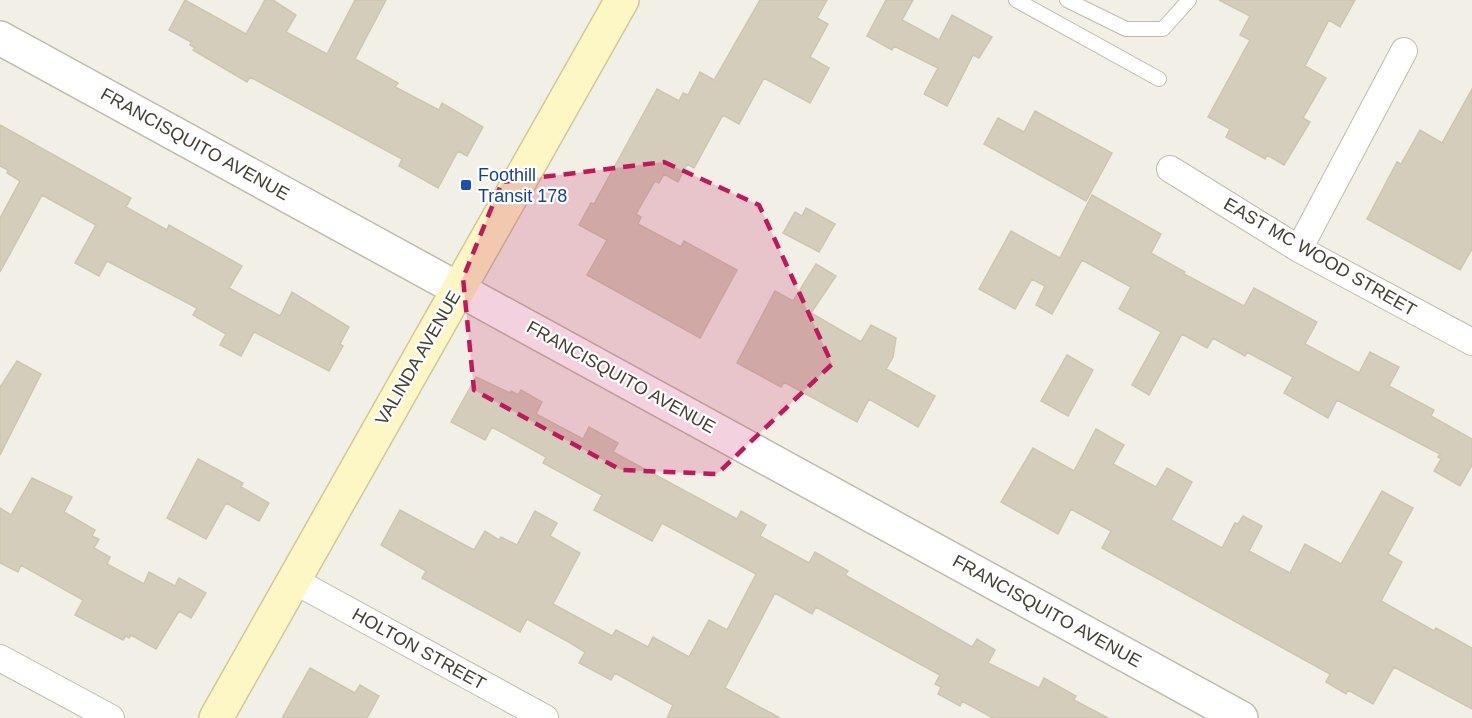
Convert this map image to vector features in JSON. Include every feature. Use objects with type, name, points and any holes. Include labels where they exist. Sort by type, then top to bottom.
[{"type":"main road","name":"VALINDA AVENUE","points":[[216,718],[622,0]]},
{"type":"street","name":"FRANCISQUITO AVENUE","points":[[0,38],[1241,718]]},
{"type":"street","points":[[1299,249],[1404,51]]},
{"type":"street","name":"EAST MC WOOD STREET","points":[[1170,169],[1299,249],[1472,342]]},
{"type":"street","name":"HOLTON STREET","points":[[293,580],[545,718]]},
{"type":"street","points":[[0,658],[111,718]]},
{"type":"lane","points":[[1016,0],[1158,79]]},
{"type":"lane","points":[[1067,0],[1125,28],[1162,29],[1189,0]]},
{"type":"highlighted area","points":[[664,162],[759,205],[832,364],[717,474],[621,470],[474,390],[463,278],[502,182]]},
{"type":"building","points":[[185,0],[246,34],[265,0],[273,0],[296,15],[286,32],[327,54],[355,0],[386,0],[355,59],[398,83],[395,87],[439,110],[442,103],[483,127],[467,156],[458,151],[438,188],[399,166],[402,159],[250,77],[247,82],[193,50],[195,48],[190,45],[191,42],[169,30]]},
{"type":"building","points":[[760,0],[827,0],[817,18],[828,24],[810,57],[829,68],[810,103],[764,78],[739,124],[723,115],[694,168],[687,164],[678,182],[664,174],[659,183],[655,181],[636,214],[641,217],[638,224],[681,247],[684,241],[737,270],[700,338],[587,275],[607,240],[579,225],[591,203],[594,204],[657,89],[679,101],[683,93],[688,95],[700,72],[714,80]]},
{"type":"building","points":[[886,0],[913,0],[902,20],[939,40],[952,15],[992,37],[979,58],[973,55],[947,106],[924,94],[938,68],[894,46],[892,50],[867,36]]},
{"type":"building","points":[[1219,0],[1355,0],[1340,27],[1329,20],[1305,66],[1326,78],[1303,118],[1310,122],[1284,165],[1267,155],[1265,159],[1226,137],[1230,129],[1208,117],[1250,40],[1240,35],[1250,16]]},
{"type":"building","points":[[1472,89],[1472,249],[1460,270],[1367,219],[1397,162],[1401,164],[1420,130],[1442,143]]},
{"type":"building","points":[[1035,111],[1112,153],[1086,201],[984,144],[998,118],[1024,132]]},
{"type":"building","points":[[0,125],[131,198],[126,207],[167,230],[169,225],[242,266],[229,288],[280,316],[292,292],[349,327],[340,344],[343,346],[329,371],[254,332],[241,356],[220,345],[226,334],[193,315],[197,308],[107,261],[99,276],[75,263],[96,225],[42,195],[0,272],[0,218],[20,181],[0,166]]},
{"type":"building","points":[[1092,195],[1161,234],[1151,253],[1185,272],[1184,274],[1244,306],[1254,288],[1317,322],[1305,344],[1359,373],[1370,352],[1399,367],[1389,386],[1434,410],[1431,416],[1472,439],[1472,465],[1460,486],[1434,471],[1441,459],[1438,457],[1440,454],[1337,400],[1328,418],[1284,393],[1293,377],[1247,352],[1245,356],[1213,338],[1207,348],[1182,334],[1149,395],[1132,385],[1161,332],[1119,309],[1131,287],[1082,260],[1052,314],[1036,305],[1045,286],[1032,279],[1015,309],[979,289],[1011,231],[1060,258]]},
{"type":"building","points":[[806,208],[835,224],[819,252],[783,233],[795,212],[802,216]]},
{"type":"building","points":[[816,264],[836,276],[811,313],[861,342],[871,325],[896,338],[893,357],[886,369],[935,396],[918,427],[869,399],[857,422],[784,382],[781,387],[737,363],[775,291],[793,301]]},
{"type":"building","points":[[1067,355],[1093,370],[1068,416],[1041,401]]},
{"type":"building","points":[[17,361],[41,374],[0,455],[0,387]]},
{"type":"building","points":[[476,377],[510,393],[511,391],[518,395],[521,390],[542,402],[536,414],[583,439],[589,427],[618,443],[613,452],[737,519],[741,511],[766,525],[760,536],[809,563],[815,552],[848,571],[845,575],[972,647],[977,639],[995,650],[988,663],[1039,688],[1044,678],[1076,696],[1074,700],[1108,718],[993,718],[962,701],[960,706],[938,694],[941,687],[935,684],[940,675],[816,607],[812,614],[775,593],[725,688],[780,718],[667,718],[673,705],[615,673],[611,680],[579,663],[585,652],[527,619],[520,632],[422,578],[426,571],[381,545],[400,510],[474,550],[485,531],[499,540],[501,537],[517,545],[535,511],[557,523],[550,536],[580,553],[553,604],[612,636],[616,630],[648,647],[653,637],[689,657],[709,620],[727,630],[756,574],[662,523],[652,541],[594,510],[602,495],[543,463],[546,457],[492,427],[485,440],[451,422]]},
{"type":"building","points":[[1096,429],[1124,445],[1113,464],[1156,487],[1167,468],[1192,482],[1171,520],[1222,548],[1235,523],[1238,524],[1243,516],[1262,526],[1249,551],[1290,573],[1305,544],[1341,564],[1382,491],[1413,508],[1388,554],[1402,562],[1381,601],[1434,631],[1436,628],[1472,648],[1472,709],[1394,667],[1373,704],[1348,690],[1346,694],[1326,682],[1330,674],[1102,548],[1111,531],[1071,509],[1058,534],[1001,502],[1033,448],[1074,471]]},
{"type":"building","points":[[198,459],[243,483],[241,487],[269,503],[259,521],[226,503],[206,539],[167,518]]},
{"type":"building","points":[[32,478],[72,497],[64,512],[95,530],[92,536],[99,539],[94,548],[110,557],[107,564],[144,584],[149,572],[175,586],[179,578],[206,593],[191,618],[179,611],[156,649],[131,635],[129,638],[126,636],[123,640],[75,615],[83,600],[21,565],[18,572],[0,563],[0,508],[11,515]]},
{"type":"building","points":[[310,668],[355,693],[360,685],[379,696],[367,718],[282,718]]},
{"type":"place","name":"Foothill Transit 178","points":[[466,185]]}]
